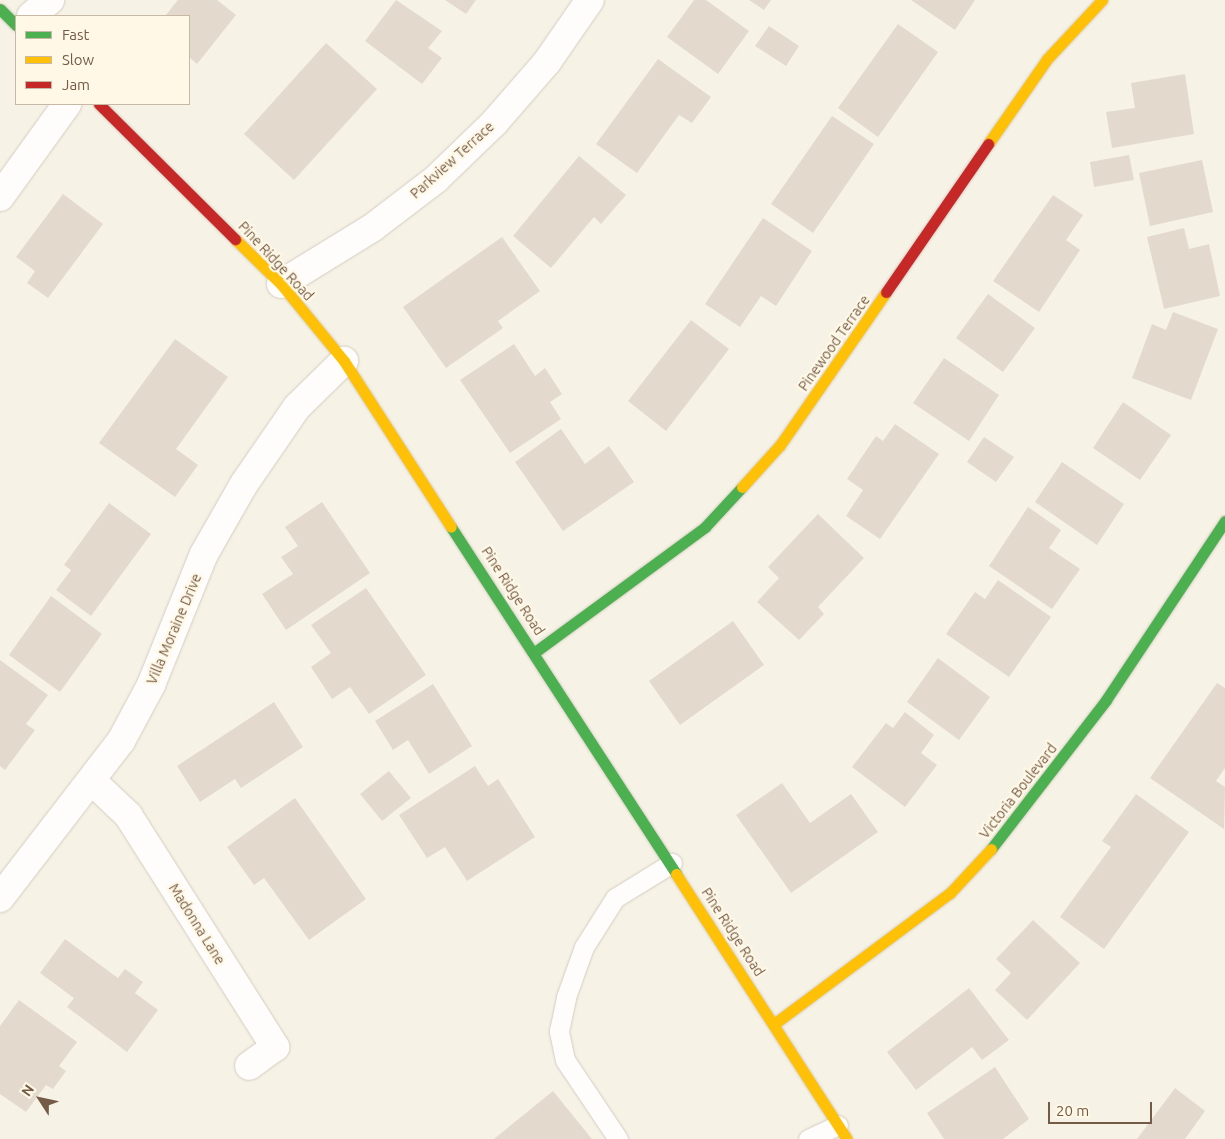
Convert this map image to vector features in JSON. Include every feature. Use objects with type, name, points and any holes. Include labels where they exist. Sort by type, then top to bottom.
[{"type":"street","points":[[32,15],[50,0]]},
{"type":"street","name":"Parkview Terrace","points":[[281,284],[372,228],[436,178],[500,116],[547,62],[590,0]]},
{"type":"street","name":"Pinewood Terrace","points":[[535,652],[705,527],[780,445],[1047,59],[1102,0]]},
{"type":"street","points":[[0,9],[15,24]]},
{"type":"street","points":[[0,196],[67,105]]},
{"type":"street","name":"Pine Ridge Road","points":[[100,105],[281,284],[344,360],[672,864],[842,1132]]},
{"type":"street","name":"Villa Moraine Drive","points":[[0,898],[121,741],[151,685],[222,519],[297,407],[344,360]]},
{"type":"street","name":"Victoria Boulevard","points":[[774,1024],[950,893],[998,843],[1106,700],[1225,521]]},
{"type":"street","name":"Madonna Lane","points":[[92,781],[128,815],[275,1047],[248,1066]]},
{"type":"lane","points":[[618,1139],[565,1060],[559,1031],[566,997],[584,947],[615,898],[672,864]]},
{"type":"lane","points":[[808,1139],[842,1132]]},
{"type":"building","points":[[178,0],[217,0],[236,15],[197,64],[190,58],[190,15],[166,15]]},
{"type":"building","points":[[396,0],[442,31],[428,48],[442,58],[422,84],[365,41]]},
{"type":"building","points":[[445,0],[476,0],[466,14]]},
{"type":"building","points":[[694,0],[706,0],[749,31],[718,74],[667,37]]},
{"type":"building","points":[[749,0],[771,0],[764,10]]},
{"type":"building","points":[[911,0],[975,0],[955,30]]},
{"type":"building","points":[[898,24],[938,52],[878,137],[838,108]]},
{"type":"building","points":[[769,26],[799,46],[786,66],[755,46]]},
{"type":"building","points":[[326,43],[377,89],[294,180],[244,134]]},
{"type":"building","points":[[658,59],[711,97],[692,123],[679,115],[637,173],[596,144]]},
{"type":"building","points":[[1185,74],[1194,134],[1112,148],[1106,112],[1135,108],[1131,83]]},
{"type":"building","points":[[832,116],[874,144],[813,233],[771,204]]},
{"type":"building","points":[[1129,155],[1134,180],[1094,187],[1090,162]]},
{"type":"building","points":[[579,156],[626,195],[601,224],[594,217],[551,268],[513,236]]},
{"type":"building","points":[[1202,160],[1213,212],[1150,226],[1139,173]]},
{"type":"building","points":[[63,194],[103,224],[48,298],[27,283],[35,271],[16,257]]},
{"type":"building","points":[[1053,195],[1083,215],[1066,240],[1080,250],[1039,312],[993,281]]},
{"type":"building","points":[[763,218],[812,251],[776,306],[761,296],[740,327],[705,304]]},
{"type":"building","points":[[1184,228],[1189,249],[1209,244],[1220,296],[1164,309],[1147,237]]},
{"type":"building","points":[[502,237],[540,291],[498,321],[503,328],[446,368],[403,307]]},
{"type":"building","points":[[988,294],[1035,328],[1003,372],[956,338]]},
{"type":"building","points":[[1173,312],[1218,329],[1191,400],[1132,378],[1152,324],[1166,330]]},
{"type":"building","points":[[691,320],[729,349],[666,431],[628,401]]},
{"type":"building","points":[[175,339],[228,377],[176,449],[198,465],[175,497],[99,443]]},
{"type":"building","points":[[514,344],[535,376],[545,368],[562,394],[550,402],[561,419],[510,453],[460,380]]},
{"type":"building","points":[[944,358],[999,395],[969,441],[913,403]]},
{"type":"building","points":[[1123,402],[1171,435],[1140,480],[1093,448]]},
{"type":"building","points":[[895,424],[939,454],[880,539],[846,516],[863,490],[847,479],[876,436],[883,441]]},
{"type":"building","points":[[561,429],[585,464],[609,446],[634,482],[563,531],[515,462]]},
{"type":"building","points":[[984,437],[1014,457],[996,482],[967,462]]},
{"type":"building","points":[[1062,462],[1124,504],[1097,545],[1035,502]]},
{"type":"building","points":[[322,502],[370,573],[286,630],[262,594],[293,574],[281,557],[298,546],[285,527]]},
{"type":"building","points":[[109,503],[151,534],[91,616],[56,590],[71,570],[64,565]]},
{"type":"building","points":[[1028,507],[1061,530],[1049,548],[1080,569],[1052,609],[989,566]]},
{"type":"building","points":[[818,514],[864,558],[818,607],[824,614],[799,640],[757,602],[779,578],[768,567]]},
{"type":"building","points":[[998,580],[1051,617],[1009,677],[946,634],[975,592],[985,599]]},
{"type":"building","points":[[366,588],[426,675],[369,714],[350,687],[332,699],[311,667],[331,653],[311,625]]},
{"type":"building","points":[[51,596],[102,634],[60,692],[9,655]]},
{"type":"building","points":[[733,621],[764,665],[680,725],[649,681]]},
{"type":"building","points":[[938,658],[990,697],[959,740],[907,702]]},
{"type":"building","points":[[0,660],[48,695],[26,724],[35,730],[5,770],[0,766]]},
{"type":"building","points":[[1217,683],[1225,688],[1225,768],[1216,781],[1225,787],[1224,829],[1150,778]]},
{"type":"building","points":[[433,684],[472,746],[429,774],[408,740],[393,750],[375,721]]},
{"type":"building","points":[[274,702],[303,747],[241,788],[235,779],[200,802],[177,766]]},
{"type":"building","points":[[905,712],[934,735],[921,753],[937,765],[905,807],[852,767],[886,723],[893,728]]},
{"type":"building","points":[[475,766],[488,786],[498,779],[535,837],[467,881],[445,847],[427,858],[399,815]]},
{"type":"building","points":[[389,771],[411,798],[382,821],[360,794]]},
{"type":"building","points":[[782,783],[810,823],[851,794],[878,832],[791,893],[736,815]]},
{"type":"building","points":[[1136,794],[1189,832],[1104,949],[1060,917],[1111,847],[1102,841]]},
{"type":"building","points":[[295,798],[366,899],[309,940],[264,878],[254,885],[227,847]]},
{"type":"building","points":[[1033,920],[1080,963],[1027,1020],[995,990],[1011,973],[996,959]]},
{"type":"building","points":[[65,939],[118,978],[125,969],[143,982],[135,993],[158,1010],[127,1052],[67,1007],[74,998],[40,973]]},
{"type":"building","points":[[969,988],[1009,1040],[982,1060],[972,1047],[916,1090],[887,1052]]},
{"type":"building","points":[[19,1000],[77,1042],[59,1066],[66,1071],[53,1089],[46,1085],[26,1112],[0,1094],[0,1026]]},
{"type":"building","points":[[995,1067],[1029,1119],[1003,1139],[944,1139],[927,1113]]},
{"type":"building","points":[[1175,1088],[1205,1111],[1185,1139],[1137,1139]]},
{"type":"building","points":[[553,1091],[592,1139],[494,1139]]},
{"type":"traffic: fast","points":[[0,9],[15,24]]},
{"type":"traffic: fast","points":[[535,652],[705,527],[742,487]]},
{"type":"traffic: fast","points":[[991,849],[1106,700],[1225,521]]},
{"type":"traffic: fast","points":[[451,527],[676,874]]},
{"type":"traffic: slow","points":[[988,144],[1047,59],[1102,0]]},
{"type":"traffic: slow","points":[[235,239],[281,284],[344,361],[451,527]]},
{"type":"traffic: slow","points":[[742,487],[780,445],[886,292]]},
{"type":"traffic: slow","points":[[774,1024],[950,893],[991,849]]},
{"type":"traffic: slow","points":[[676,874],[847,1139]]},
{"type":"traffic: jam","points":[[100,105],[235,239]]},
{"type":"traffic: jam","points":[[886,292],[988,144]]}]
